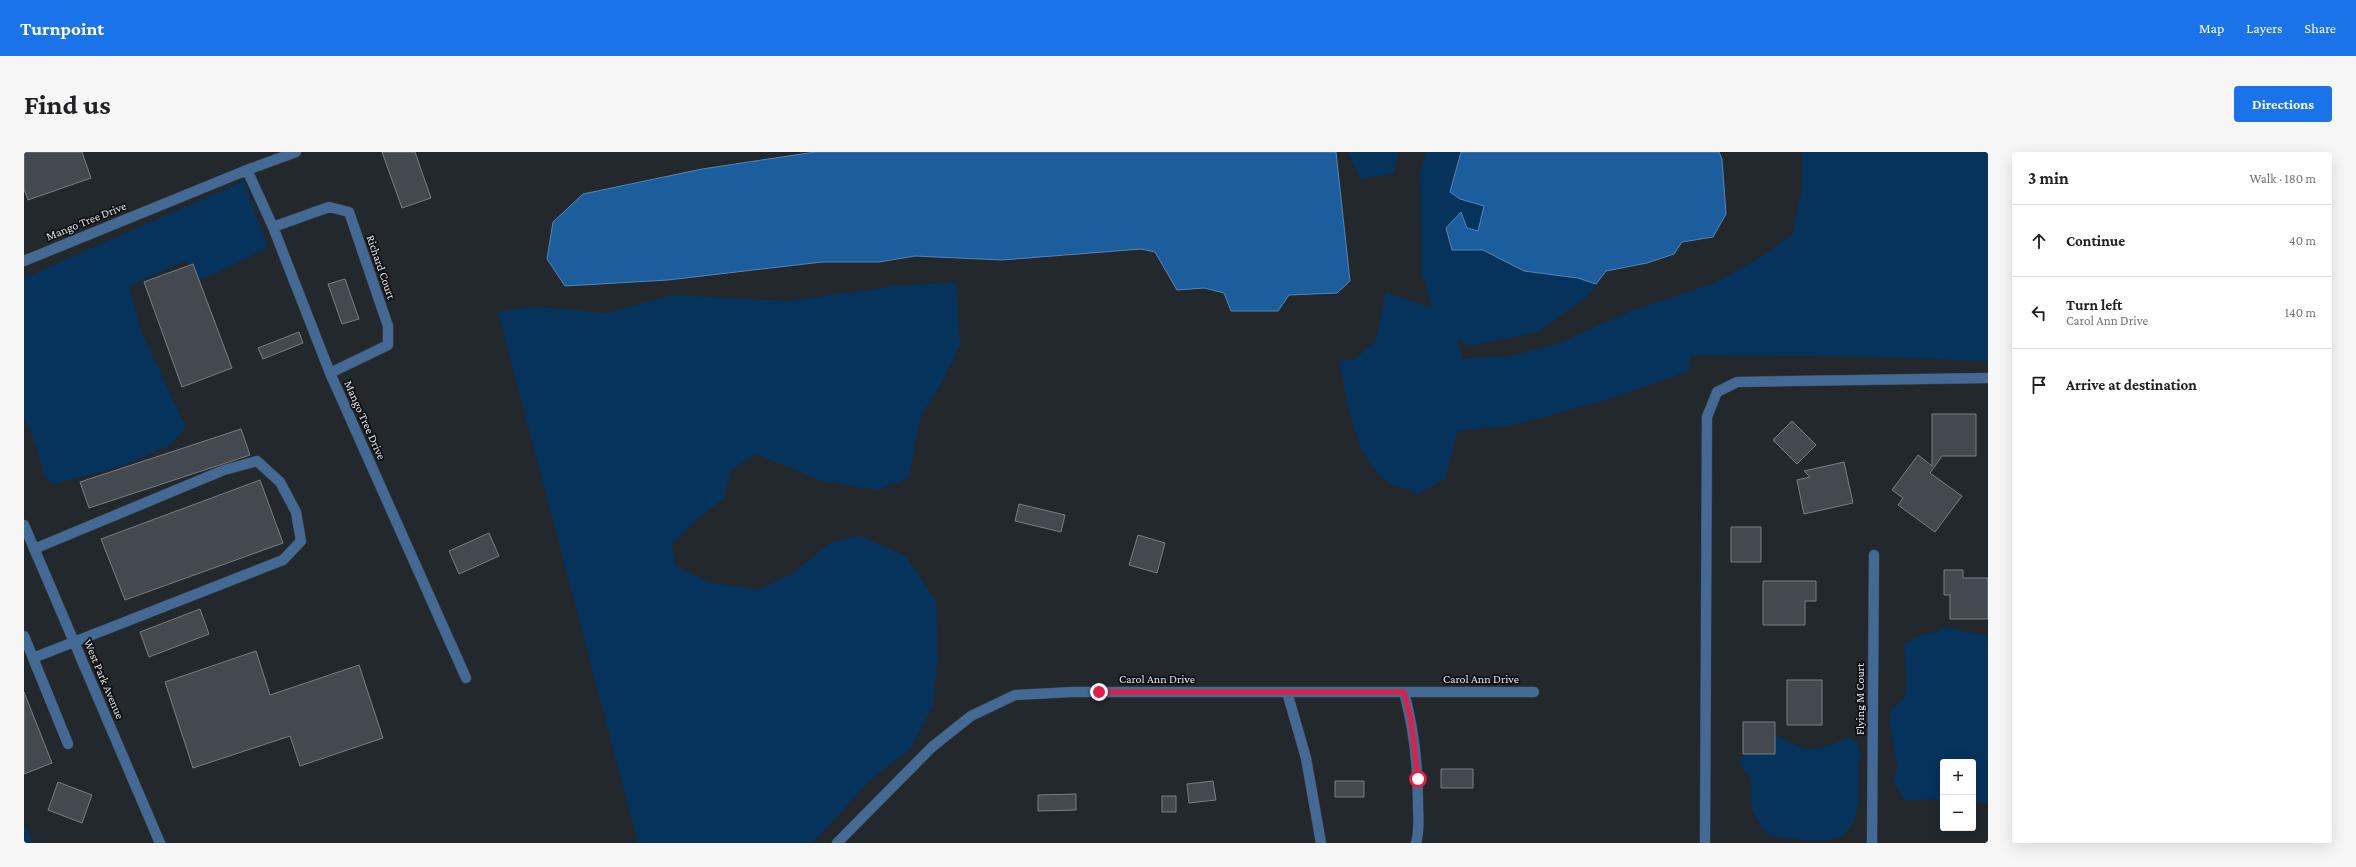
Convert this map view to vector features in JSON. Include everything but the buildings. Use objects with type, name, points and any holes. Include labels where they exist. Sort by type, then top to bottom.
[{"type":"street","name":"Mango Tree Drive","points":[[24,261],[284,154],[296,152]]},
{"type":"street","name":"Mango Tree Drive","points":[[247,170],[273,227],[330,373],[466,678]]},
{"type":"street","name":"Richard Court","points":[[273,227],[329,207],[349,212],[388,326],[388,346],[330,373]]},
{"type":"street","points":[[1706,843],[1707,417],[1717,392],[1737,382],[1988,378]]},
{"type":"street","points":[[33,658],[73,640],[283,560],[301,541],[296,512],[280,482],[258,461],[224,470],[34,549]]},
{"type":"street","name":"West Park Avenue","points":[[24,525],[160,843]]},
{"type":"street","name":"Flying M Court","points":[[1872,843],[1874,555]]},
{"type":"street","points":[[24,636],[68,744]]},
{"type":"street","name":"Carol Ann Drive","points":[[837,843],[932,747],[971,716],[1015,695],[1072,692],[1534,692]]},
{"type":"street","points":[[1287,692],[1306,758],[1321,843]]},
{"type":"street","points":[[1404,692],[1411,720],[1418,779],[1419,834],[1416,843]]},
{"type":"shaded area","points":[[815,152],[1336,152],[1350,281],[1337,293],[1289,295],[1278,311],[1231,311],[1224,293],[1204,288],[1177,290],[1155,252],[1141,249],[1002,260],[915,256],[879,262],[822,262],[668,280],[565,286],[547,259],[553,222],[583,194],[702,169]]},
{"type":"shaded area","points":[[1348,152],[1399,152],[1394,173],[1360,179]]},
{"type":"shaded area","points":[[1426,152],[1461,152],[1450,192],[1460,199],[1484,205],[1478,232],[1467,228],[1452,250],[1483,250],[1524,271],[1578,278],[1596,284],[1589,295],[1538,332],[1469,346],[1457,339],[1463,359],[1511,356],[1556,344],[1631,311],[1712,284],[1766,254],[1793,233],[1802,188],[1802,152],[1988,152],[1988,361],[1884,357],[1691,355],[1688,371],[1613,398],[1514,425],[1457,431],[1445,479],[1418,494],[1385,481],[1372,466],[1364,453],[1352,423],[1339,360],[1355,359],[1376,341],[1386,292],[1433,309],[1422,273],[1420,171]]},
{"type":"shaded area","points":[[1461,152],[1719,152],[1722,159],[1726,214],[1713,237],[1682,242],[1674,254],[1647,263],[1606,271],[1596,284],[1578,278],[1524,271],[1483,250],[1452,250],[1446,228],[1461,212],[1467,228],[1478,231],[1484,206],[1460,199],[1450,192]]},
{"type":"shaded area","points":[[244,181],[268,248],[202,280],[185,261],[129,286],[141,331],[186,427],[171,445],[123,466],[52,484],[44,476],[38,450],[24,418],[24,278]]},
{"type":"shaded area","points":[[956,282],[960,344],[942,383],[921,415],[909,478],[876,490],[822,481],[756,454],[732,469],[723,499],[696,520],[672,544],[675,565],[711,583],[759,589],[792,574],[828,544],[858,535],[906,556],[936,601],[938,655],[933,706],[911,748],[869,781],[813,843],[638,843],[498,312],[537,307],[606,313],[672,295],[789,301],[897,286]]},
{"type":"shaded area","points":[[1943,628],[1988,634],[1988,802],[1976,802],[1976,759],[1940,759],[1940,799],[1904,800],[1894,780],[1897,766],[1890,724],[1891,709],[1903,700],[1907,688],[1904,643],[1924,634],[1934,633]]},
{"type":"shaded area","points":[[1772,735],[1798,746],[1813,749],[1825,747],[1849,738],[1857,743],[1860,749],[1859,797],[1855,819],[1844,835],[1828,840],[1793,839],[1770,836],[1760,825],[1752,811],[1751,779],[1739,763],[1748,742]]},
{"type":"shaded area","points":[[24,823],[33,843],[24,843]]},
{"type":"route","points":[[1099,692],[1404,692],[1411,720],[1418,779]]}]
